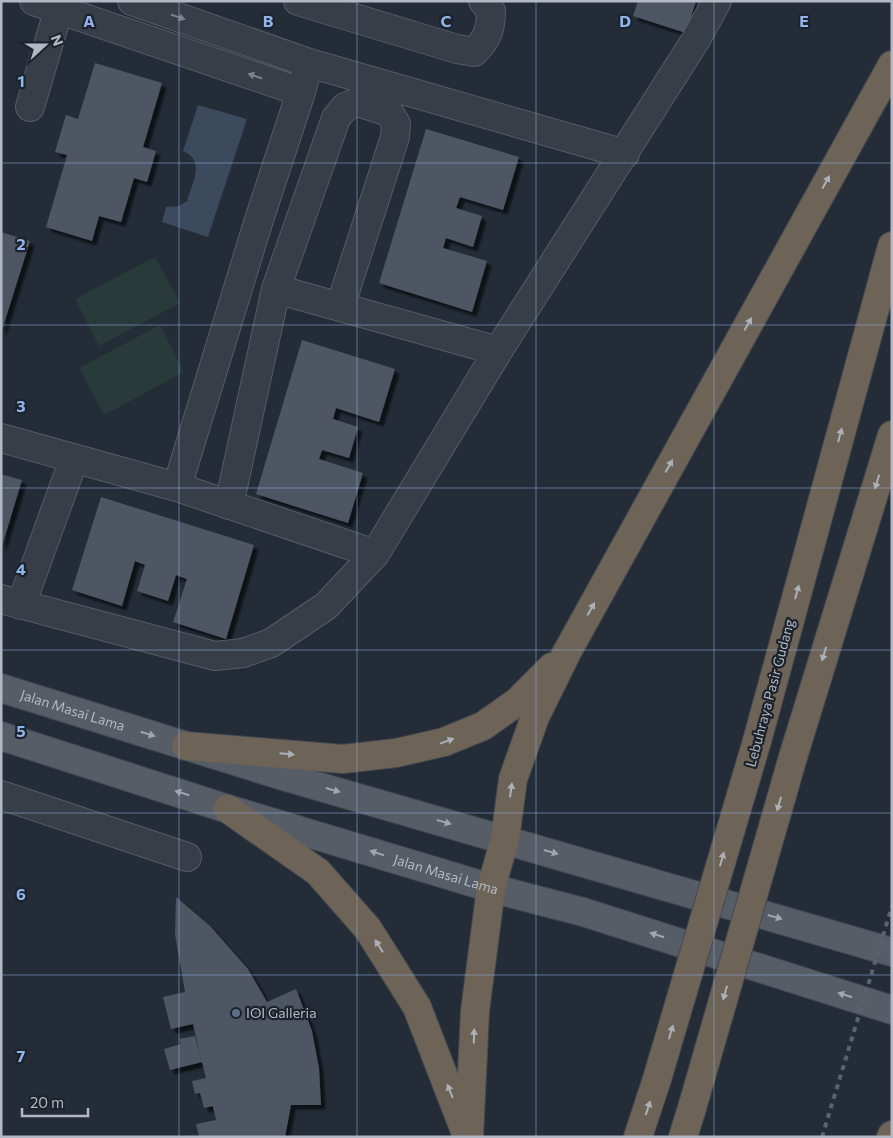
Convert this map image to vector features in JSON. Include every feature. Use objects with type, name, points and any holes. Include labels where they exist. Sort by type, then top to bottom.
[{"type":"highway","points":[[468,1137],[474,1011],[491,888],[505,839],[513,779],[535,717],[567,652],[892,65]]},
{"type":"highway","name":"Lebuhraya Pasir Gudang","points":[[638,1137],[657,1079],[757,741],[892,246]]},
{"type":"highway","points":[[683,1137],[793,757],[892,435]]},
{"type":"highway","points":[[186,746],[343,759],[396,753],[444,742],[483,726],[518,702],[567,652]]},
{"type":"highway","points":[[228,809],[318,872],[368,929],[417,1007],[468,1137]]},
{"type":"main road","name":"Jalan Masai Lama","points":[[1,688],[286,777],[892,952]]},
{"type":"main road","name":"Jalan Masai Lama","points":[[1,736],[228,809],[491,888],[583,912],[892,1010]]},
{"type":"lane","points":[[132,1],[309,64],[625,154]]},
{"type":"lane","points":[[298,1],[457,50],[474,52],[485,42],[491,25],[491,11],[482,2]]},
{"type":"lane","points":[[74,458],[11,602],[215,656],[243,653],[270,644],[326,606],[375,554],[498,352],[695,42],[717,1]]},
{"type":"lane","points":[[30,107],[51,4],[301,92]]},
{"type":"lane","points":[[177,487],[309,64]]},
{"type":"lane","points":[[229,505],[276,289],[336,118],[345,107],[357,102],[389,112],[396,124],[395,137],[340,307]]},
{"type":"lane","points":[[276,289],[498,352]]},
{"type":"lane","points":[[1,438],[177,487],[375,554]]},
{"type":"lane","points":[[1,795],[187,858]]},
{"type":"shaded area","points":[[155,257],[180,303],[99,346],[75,299]]},
{"type":"shaded area","points":[[160,325],[184,372],[104,415],[79,368]]},
{"type":"water","points":[[198,105],[247,119],[208,237],[162,222],[166,207],[179,206],[187,201],[194,180],[196,166],[194,160],[183,151]]},
{"type":"building","points":[[638,1],[696,1],[686,33],[633,16]]},
{"type":"building","points":[[95,63],[162,83],[143,147],[156,151],[147,182],[134,178],[121,222],[99,216],[92,241],[46,227],[67,155],[55,152],[66,115],[78,119]]},
{"type":"building","points":[[426,129],[519,157],[503,210],[460,197],[456,208],[482,216],[473,247],[446,238],[443,248],[487,261],[472,312],[379,283]]},
{"type":"building","points":[[1,232],[30,241],[2,330],[1,330]]},
{"type":"building","points":[[302,340],[395,369],[379,422],[336,408],[333,419],[358,427],[349,458],[322,450],[319,459],[363,473],[348,523],[256,494]]},
{"type":"building","points":[[1,474],[22,480],[2,546],[1,546]]},
{"type":"building","points":[[101,497],[254,545],[226,639],[173,622],[187,579],[176,575],[168,601],[137,591],[145,565],[135,561],[122,606],[72,590]]},
{"type":"building","name":"IOI Galleria","points":[[176,897],[210,926],[248,969],[267,1002],[296,989],[312,1031],[319,1068],[321,1105],[291,1105],[285,1137],[199,1137],[196,1124],[216,1120],[213,1106],[204,1108],[200,1093],[195,1094],[192,1081],[206,1078],[202,1062],[170,1070],[164,1049],[181,1044],[179,1039],[195,1036],[201,1059],[193,1024],[171,1029],[163,997],[185,992],[175,934]]},
{"type":"railway","points":[[822,1137],[892,906]]},
{"type":"place","name":"IOI Galleria","points":[[236,1013]]}]
